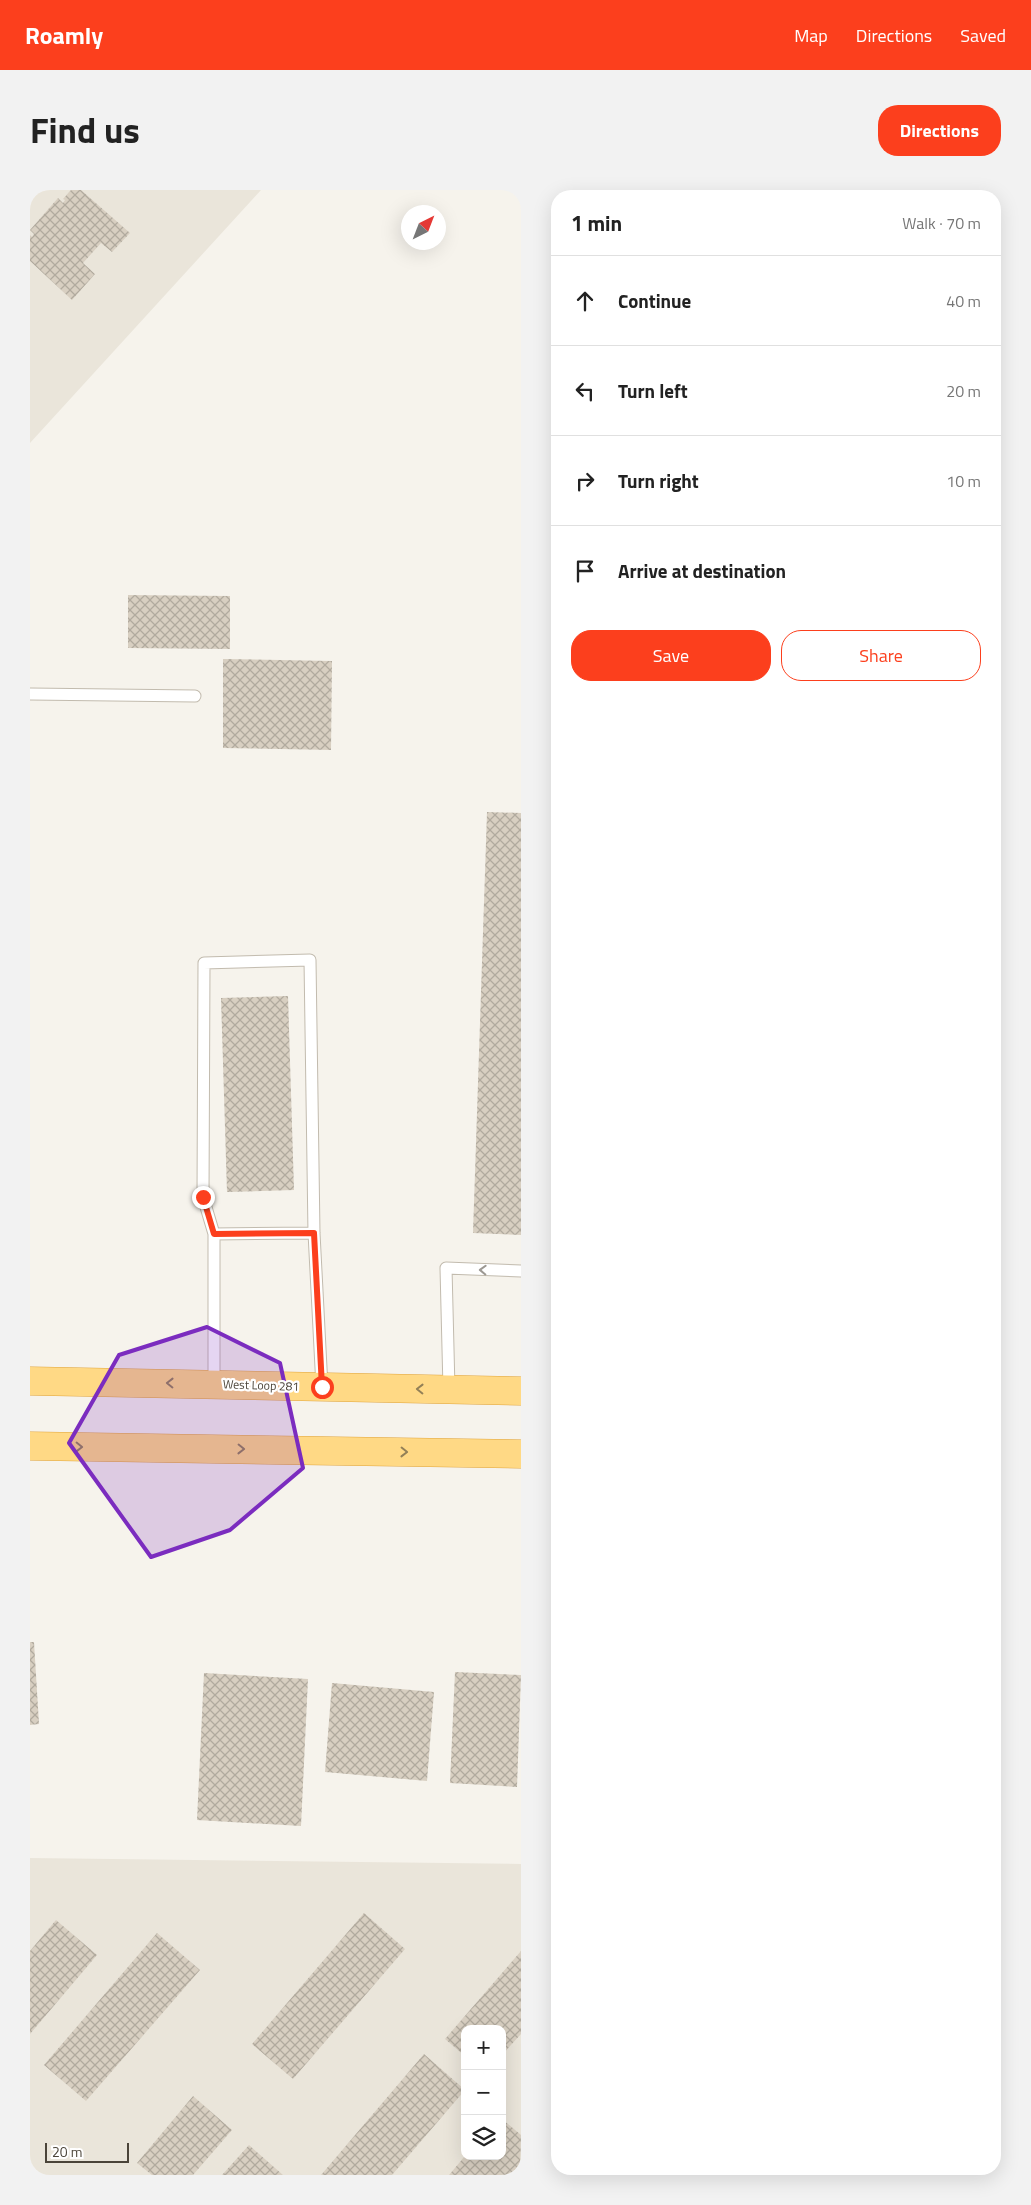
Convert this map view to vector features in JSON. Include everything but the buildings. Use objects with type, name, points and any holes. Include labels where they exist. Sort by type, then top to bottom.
[{"type":"highway","name":"West Loop 281","points":[[30,1382],[521,1391]]},
{"type":"highway","points":[[30,1446],[521,1454]]},
{"type":"lane","points":[[30,694],[196,696]]},
{"type":"lane","points":[[214,1384],[214,1234],[203,1197],[204,963],[310,960],[314,1233],[322,1387]]},
{"type":"lane","points":[[214,1234],[314,1233]]},
{"type":"lane","points":[[450,1389],[446,1268],[521,1272]]},
{"type":"highlighted area","points":[[207,1327],[280,1363],[303,1468],[230,1530],[151,1557],[69,1443],[119,1355]]},
{"type":"shaded area","points":[[30,190],[261,190],[30,443]]},
{"type":"shaded area","points":[[30,1858],[521,1864],[521,2175],[30,2175]]},
{"type":"route","points":[[203,1197],[214,1234],[314,1233],[322,1387]]}]
